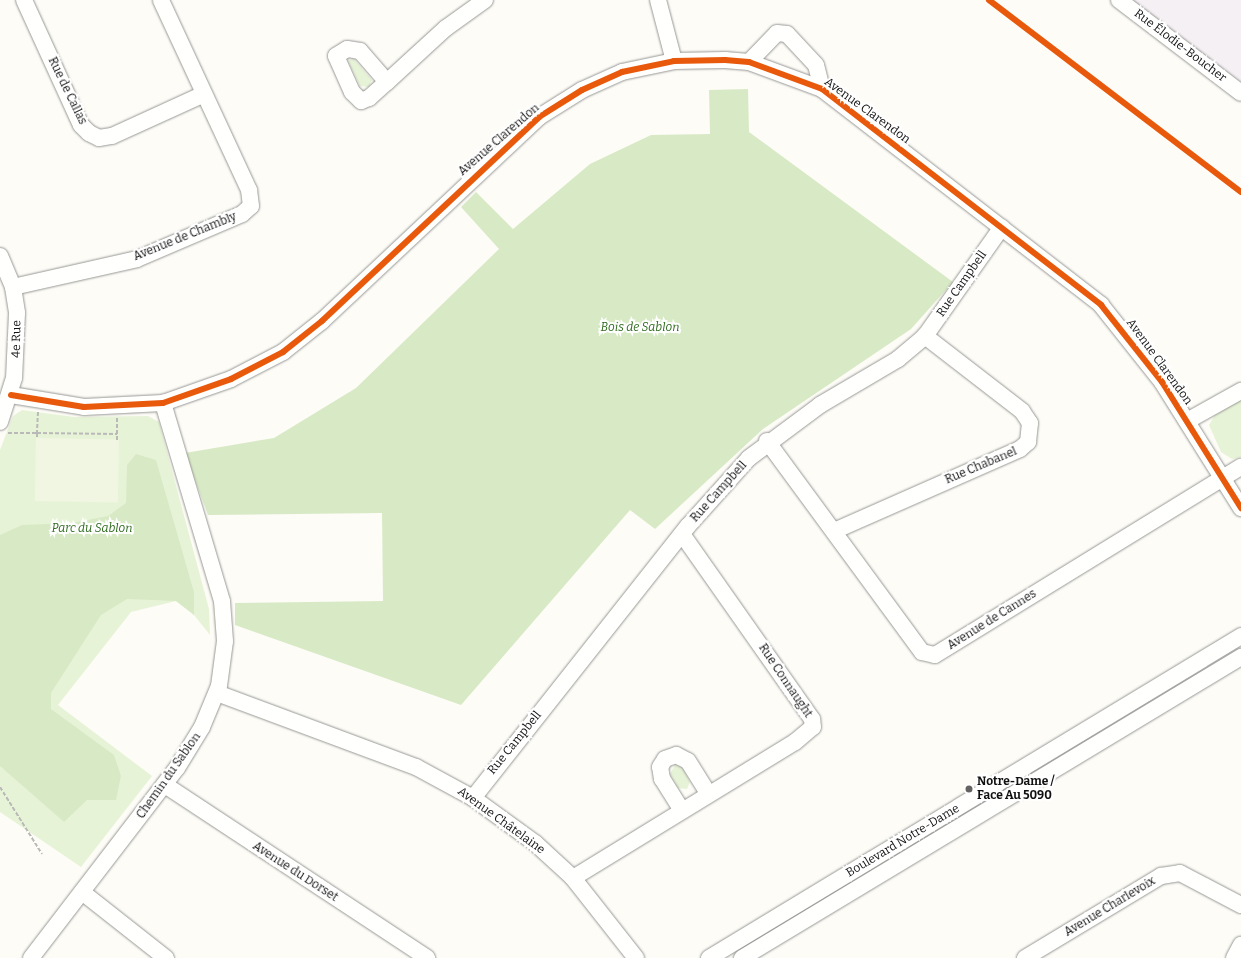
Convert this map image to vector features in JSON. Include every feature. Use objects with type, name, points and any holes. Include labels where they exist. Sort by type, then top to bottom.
[{"type":"street","name":"Rue de Callas","points":[[24,0],[81,125],[89,133],[99,138],[112,136],[204,94]]},
{"type":"street","name":"Avenue de Chambly","points":[[13,287],[137,258],[248,210],[252,197],[161,0]]},
{"type":"street","points":[[388,82],[446,28],[485,0]]},
{"type":"street","points":[[658,0],[674,61]]},
{"type":"street","name":"Rue Élodie-Boucher","points":[[1119,0],[1241,93]]},
{"type":"street","name":"Avenue Clarendon","points":[[749,62],[777,33],[787,34],[816,65],[822,89]]},
{"type":"street","name":"Avenue Clarendon","points":[[11,394],[84,407],[163,403],[231,379],[283,352],[322,321],[540,117],[582,90],[622,72],[674,61],[749,62],[822,89],[1101,306],[1127,334],[1188,421],[1241,508]]},
{"type":"street","name":"Rue Campbell","points":[[473,798],[682,534],[767,441],[820,405],[898,360],[925,336],[1002,228]]},
{"type":"street","name":"4e Rue","points":[[0,256],[13,287],[17,357],[4,427]]},
{"type":"street","name":"Rue Chabanel","points":[[834,531],[1020,449],[1028,442],[1030,424],[1022,411],[925,336]]},
{"type":"street","points":[[1188,421],[1241,392]]},
{"type":"street","name":"Chemin du Sablon","points":[[31,958],[165,785],[202,727],[217,693],[225,641],[222,601],[163,403]]},
{"type":"street","name":"Avenue de Cannes","points":[[767,441],[922,652],[935,655],[1241,467]]},
{"type":"street","name":"Rue Connaught","points":[[573,878],[680,809],[795,742],[813,727],[812,719],[682,534]]},
{"type":"street","name":"Boulevard Notre-Dame","points":[[709,958],[1241,636]]},
{"type":"street","name":"Boulevard Notre-Dame","points":[[742,958],[1241,657]]},
{"type":"street","name":"Avenue Châtelaine","points":[[217,693],[416,767],[473,798],[535,843],[573,878],[636,958]]},
{"type":"street","points":[[680,809],[662,779],[660,767],[665,759],[676,755],[688,760],[708,793]]},
{"type":"street","name":"Avenue du Dorset","points":[[165,785],[427,958]]},
{"type":"street","name":"Avenue Charlevoix","points":[[1025,958],[1161,876],[1180,873],[1241,905]]},
{"type":"street","points":[[82,892],[166,958]]},
{"type":"street","points":[[1234,958],[1241,945]]},
{"type":"path","points":[[37,438],[38,412]]},
{"type":"path","points":[[117,417],[117,440]]},
{"type":"path","points":[[4,427],[37,433],[117,434]]},
{"type":"path","points":[[0,787],[42,854]]},
{"type":"shaded area","points":[[1130,0],[1241,0],[1241,82]]},
{"type":"green space","points":[[353,58],[372,80],[369,87],[360,86],[348,61]]},
{"type":"green space","name":"Bois de Sablon","points":[[748,89],[749,132],[953,282],[911,329],[763,429],[655,529],[630,510],[461,705],[235,625],[235,603],[383,601],[382,513],[208,515],[185,453],[274,438],[356,388],[499,249],[461,207],[476,192],[513,229],[590,164],[651,135],[710,134],[709,90]]},
{"type":"green space","points":[[1241,399],[1241,457],[1232,459],[1221,452],[1209,425],[1215,415]]},
{"type":"green space","name":"Parc du Sablon","points":[[22,410],[74,417],[148,416],[159,422],[209,609],[210,635],[194,615],[176,601],[131,612],[58,705],[152,776],[81,867],[0,812],[0,450],[13,416]]},
{"type":"green space","points":[[36,438],[119,439],[118,502],[35,501]]},
{"type":"green space","points":[[136,454],[156,460],[194,592],[194,615],[176,601],[127,599],[101,615],[51,693],[51,709],[114,755],[121,776],[116,800],[87,800],[64,822],[0,766],[0,535],[22,525],[72,523],[108,516],[126,503],[127,465]]},
{"type":"green space","points":[[675,765],[682,766],[690,782],[687,789],[678,788],[670,774]]},
{"type":"cycle path","points":[[989,0],[1241,192]]},
{"type":"cycle path","points":[[11,395],[84,407],[163,403],[231,379],[283,352],[322,321],[539,117],[582,90],[622,72],[674,61],[725,60],[749,62],[822,89],[1101,305],[1162,382],[1241,508]]},
{"type":"place","name":"Notre-Dame / Face Au 5090","points":[[969,789]]}]
